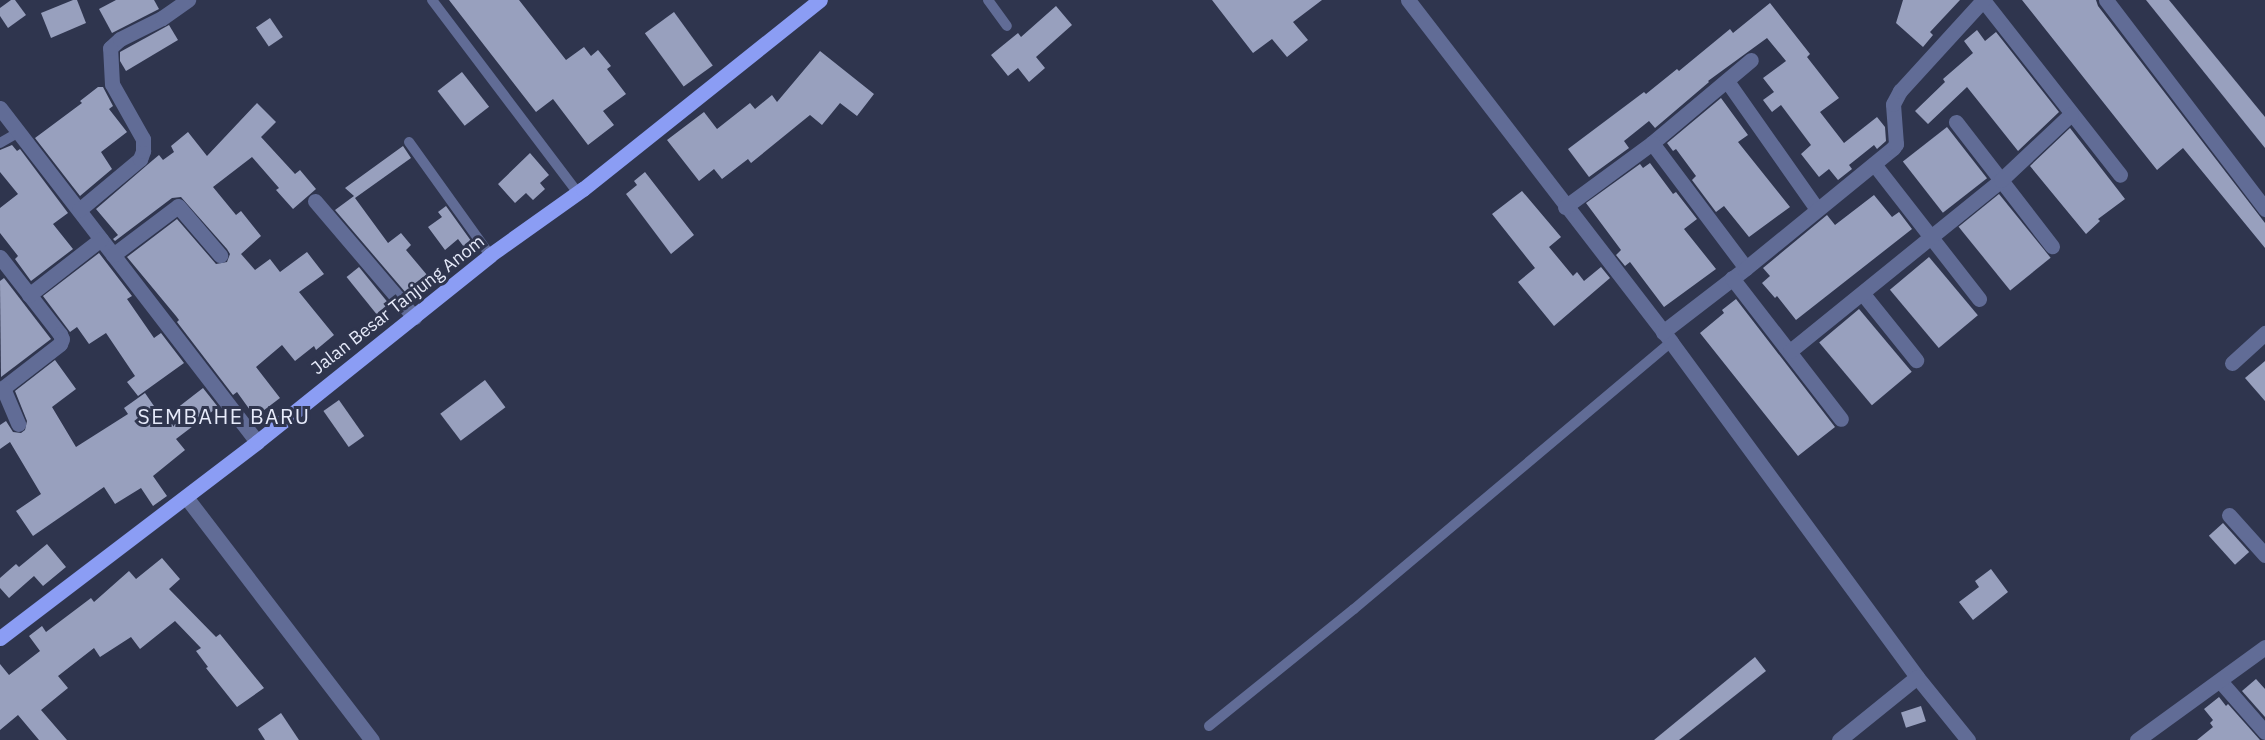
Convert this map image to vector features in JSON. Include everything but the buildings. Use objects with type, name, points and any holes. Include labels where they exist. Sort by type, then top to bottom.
[{"type":"main road","name":"Jalan Besar Tanjung Anom","points":[[0,638],[186,497],[490,255],[577,192],[820,0]]},
{"type":"street","points":[[79,210],[140,159],[143,151],[143,139],[112,84],[110,48],[188,0]]},
{"type":"street","points":[[1408,0],[1667,337],[1917,677],[1968,740]]},
{"type":"street","points":[[1667,337],[1732,278],[1896,144],[1893,104],[1900,91],[1983,0],[2120,175]]},
{"type":"street","points":[[2106,0],[2265,209]]},
{"type":"street","points":[[1565,207],[1653,143],[1751,60]]},
{"type":"street","points":[[1727,81],[1817,209]]},
{"type":"street","points":[[0,108],[257,441]]},
{"type":"street","points":[[1790,351],[2001,180],[2072,114]]},
{"type":"street","points":[[1956,122],[2052,246]]},
{"type":"street","points":[[1653,143],[1746,268]]},
{"type":"street","points":[[1874,164],[1979,300]]},
{"type":"street","points":[[315,201],[414,317]]},
{"type":"street","points":[[113,255],[178,206],[220,255]]},
{"type":"street","points":[[29,295],[101,240]]},
{"type":"street","points":[[0,256],[62,339],[60,344],[3,388],[18,424]]},
{"type":"street","points":[[1732,278],[1841,419]]},
{"type":"street","points":[[1863,294],[1916,360]]},
{"type":"street","points":[[2232,363],[2265,333]]},
{"type":"street","points":[[186,497],[372,740]]},
{"type":"street","points":[[2229,515],[2265,555]]},
{"type":"street","points":[[2137,740],[2265,647]]},
{"type":"street","points":[[1839,740],[1917,677]]},
{"type":"street","points":[[2220,681],[2265,732]]},
{"type":"lane","points":[[432,0],[577,192]]},
{"type":"lane","points":[[988,0],[1007,26]]},
{"type":"lane","points":[[0,143],[19,132]]},
{"type":"lane","points":[[409,142],[490,255]]},
{"type":"lane","points":[[1209,726],[1354,609],[1667,337]]},
{"type":"district","name":"SEMBAHE BARU","points":[[224,416]]}]
